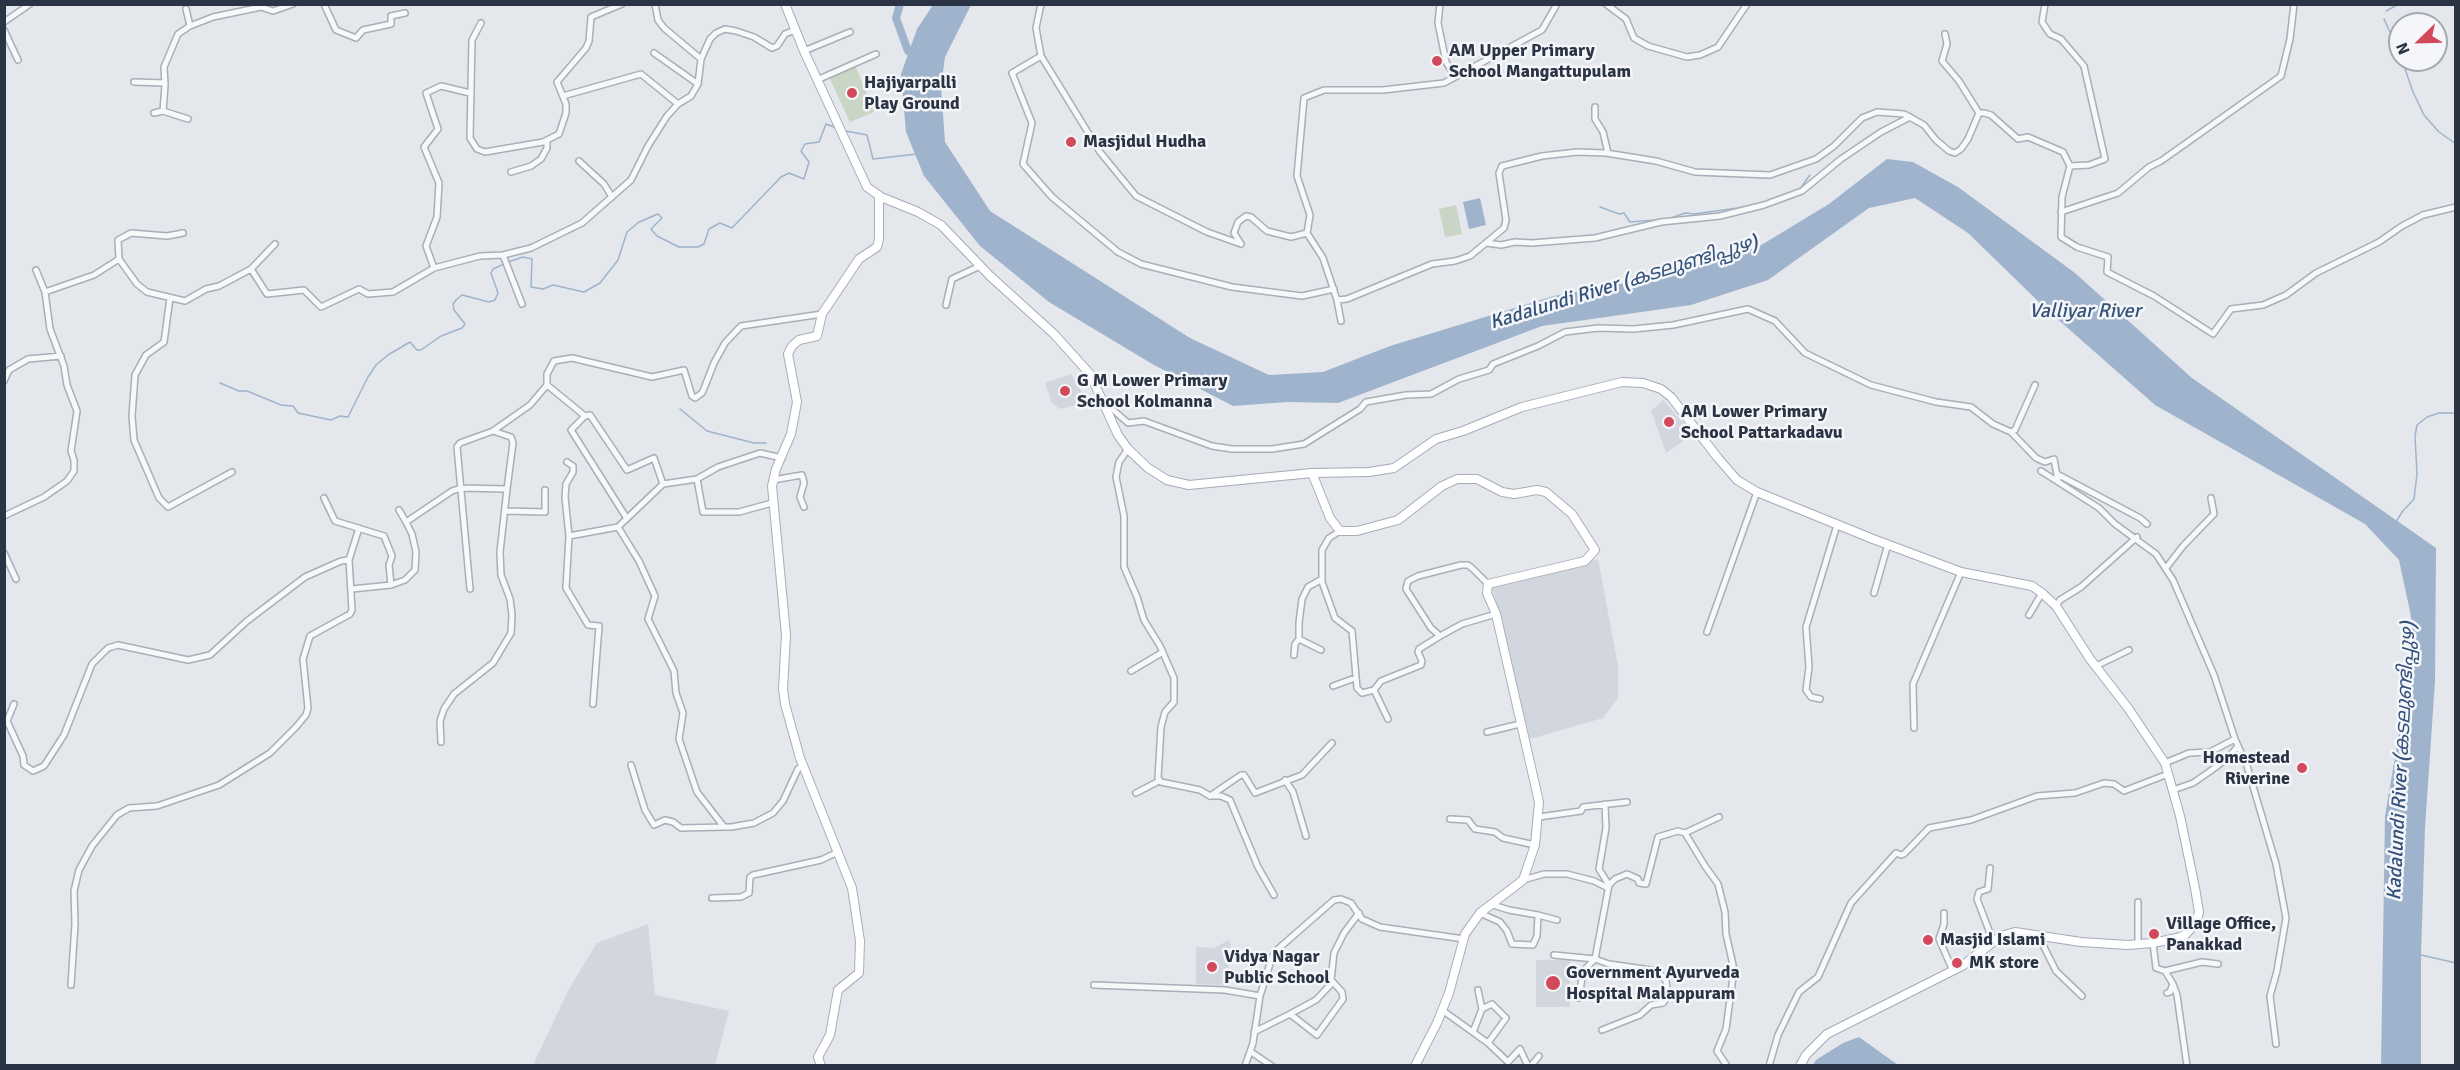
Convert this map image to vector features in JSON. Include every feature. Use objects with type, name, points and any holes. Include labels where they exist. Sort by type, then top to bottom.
[{"type":"main road","points":[[785,4],[804,51],[867,187],[879,196],[918,212],[941,225],[980,266],[1054,334],[1082,362],[1090,374],[1118,435],[1128,449],[1148,468],[1167,480],[1189,485],[1312,473],[1369,472],[1394,468],[1436,439],[1463,431],[1522,407],[1622,382],[1643,383],[1666,393],[1737,480],[1757,492],[1961,572],[2020,583],[2042,593],[2056,606],[2165,763],[2180,816],[2199,912],[2196,924],[2185,935],[2153,943],[2138,944],[2107,945],[2015,932],[2001,936],[1953,970],[1827,1034],[1806,1055],[1800,1065]]},
{"type":"street","points":[[4,22],[30,4]]},
{"type":"street","points":[[163,111],[164,67],[178,34],[190,26],[228,14],[261,7],[273,11],[293,4]]},
{"type":"street","points":[[324,4],[336,30],[356,38],[363,30],[391,24],[391,16],[405,13]]},
{"type":"street","points":[[481,23],[472,40],[470,138],[477,149],[485,152],[506,150],[547,140],[559,134],[566,113],[557,81],[586,48],[590,35],[589,20],[622,4]]},
{"type":"street","points":[[655,4],[658,20],[664,28],[701,59]]},
{"type":"street","points":[[1041,4],[1036,28],[1041,56],[1100,152],[1136,196],[1207,232],[1241,244],[1234,233],[1238,222],[1246,216],[1251,217],[1267,231],[1291,237],[1307,233]]},
{"type":"street","points":[[1440,4],[1438,23],[1446,62],[1455,76]]},
{"type":"street","points":[[1341,321],[1337,300],[1323,258],[1307,233],[1311,215],[1297,176],[1304,98],[1324,90],[1415,88],[1444,83],[1542,30],[1557,4]]},
{"type":"street","points":[[1606,4],[1626,19],[1634,38],[1648,46],[1687,57],[1700,55],[1718,47],[1747,4]]},
{"type":"street","points":[[2045,4],[2042,22],[2050,34],[2061,39],[2084,66],[2105,159],[2089,165],[2070,166]]},
{"type":"street","points":[[2061,212],[2118,193],[2149,167],[2161,161],[2281,76],[2290,39],[2294,4]]},
{"type":"street","points":[[186,9],[190,26]]},
{"type":"street","points":[[4,30],[18,60]]},
{"type":"street","points":[[251,269],[267,294],[304,290],[321,307],[359,290],[368,294],[393,292],[434,268],[480,256],[504,257],[531,248],[582,223],[632,180],[648,146],[667,116],[678,104],[692,96],[698,84],[701,59],[710,39],[720,31],[736,31],[754,37],[772,48],[785,34],[795,30]]},
{"type":"street","points":[[804,51],[850,32]]},
{"type":"street","points":[[1945,34],[1947,44],[1942,61],[1959,81],[1978,113]]},
{"type":"street","points":[[654,53],[698,84]]},
{"type":"street","points":[[817,80],[876,54]]},
{"type":"street","points":[[1041,56],[1012,73],[1032,123],[1023,164],[1052,197],[1118,252],[1141,264],[1255,291],[1302,296],[1334,290]]},
{"type":"street","points":[[563,96],[641,74],[678,104]]},
{"type":"street","points":[[134,82],[165,83]]},
{"type":"street","points":[[434,268],[426,246],[437,217],[439,183],[424,147],[438,129],[426,93],[441,86],[470,93]]},
{"type":"street","points":[[1595,107],[1595,118],[1603,132],[1608,153]]},
{"type":"street","points":[[154,113],[163,111],[188,119]]},
{"type":"street","points":[[1337,300],[1347,299],[1432,264],[1455,261],[1470,256],[1504,228],[1506,220],[1499,173],[1502,166],[1542,156],[1577,152],[1608,153],[1656,161],[1695,172],[1770,175],[1816,159],[1834,146],[1862,118],[1877,112],[1893,112],[1910,117],[1924,125],[1941,144],[1955,153],[1968,139],[1978,113]]},
{"type":"street","points":[[1978,113],[1991,115],[2018,139],[2028,137],[2063,152],[2070,166],[2062,197],[2061,237],[2077,248],[2108,257],[2107,272],[2154,296],[2213,334],[2231,309],[2263,305],[2324,268],[2379,242],[2423,215],[2456,207]]},
{"type":"street","points":[[1485,243],[1500,245],[1515,242],[1579,240],[1661,222],[1720,216],[1764,205],[1802,191],[1840,159],[1881,132],[1910,117]]},
{"type":"street","points":[[511,172],[531,166],[541,159],[547,148],[547,140]]},
{"type":"street","points":[[579,161],[604,184],[612,197]]},
{"type":"street","points":[[821,1065],[818,1057],[830,1035],[838,990],[857,976],[861,963],[855,901],[803,765],[783,694],[786,635],[772,502],[773,480],[791,434],[797,402],[788,354],[792,346],[800,340],[817,336],[822,314],[859,260],[877,247],[879,196]]},
{"type":"street","points":[[183,233],[167,236],[131,233],[118,240],[119,259],[137,284],[147,292],[185,301],[251,269],[275,244]]},
{"type":"street","points":[[504,257],[522,303]]},
{"type":"street","points":[[45,292],[94,275],[119,259]]},
{"type":"street","points":[[946,305],[952,279],[980,266]]},
{"type":"street","points":[[4,516],[44,496],[67,481],[74,471],[75,460],[71,451],[77,411],[67,385],[61,356],[50,329],[45,292],[36,270]]},
{"type":"street","points":[[170,298],[164,342],[146,355],[135,375],[132,416],[134,440],[159,498],[168,507],[232,472]]},
{"type":"street","points":[[1106,410],[1111,408],[1128,423],[1144,421],[1212,446],[1232,449],[1272,449],[1304,444],[1360,409],[1366,402],[1406,395],[1431,394],[1459,379],[1489,370],[1493,364],[1538,346],[1565,332],[1598,328],[1634,330],[1673,325],[1748,309],[1775,321],[1805,353],[1871,386],[1936,402],[1971,407],[1993,424],[2011,432],[2036,458],[2045,462],[2054,459],[2057,477],[2136,537],[2156,554],[2166,568],[2214,675],[2247,766],[2276,864],[2286,918],[2270,996],[2276,1044]]},
{"type":"street","points":[[470,589],[457,447],[460,443],[494,431],[530,405],[541,395],[547,385],[547,374],[554,362],[572,358],[652,377],[684,370],[694,398],[702,393],[725,343],[741,326],[822,314]]},
{"type":"street","points":[[4,381],[9,370],[28,359],[61,356]]},
{"type":"street","points":[[547,385],[585,416],[590,415],[627,471],[654,458],[663,483]]},
{"type":"street","points":[[2011,432],[2015,430],[2035,385]]},
{"type":"street","points":[[585,416],[571,430],[626,517]]},
{"type":"street","points":[[441,742],[440,721],[449,701],[454,694],[493,663],[512,633],[510,599],[501,574],[500,552],[513,442],[511,437],[494,431]]},
{"type":"street","points":[[1128,449],[1117,466],[1116,477],[1124,516],[1124,567],[1137,597],[1143,620],[1163,652],[1174,678],[1173,706],[1165,712],[1162,720],[1158,758],[1159,781]]},
{"type":"street","points":[[569,536],[618,527],[663,483],[697,479],[718,467],[760,453],[782,458]]},
{"type":"street","points":[[567,462],[573,466],[573,472],[566,484],[565,496],[569,536],[566,588],[588,625],[599,626],[593,704]]},
{"type":"street","points":[[2041,471],[2140,518],[2147,524]]},
{"type":"street","points":[[1312,473],[1330,518],[1340,531]]},
{"type":"street","points":[[773,480],[802,476],[804,483],[800,497],[804,507]]},
{"type":"street","points":[[697,479],[703,512],[739,512],[772,502]]},
{"type":"street","points":[[1488,584],[1585,561],[1595,550],[1572,514],[1546,492],[1537,490],[1514,494],[1502,492],[1477,479],[1457,479],[1442,486],[1398,520],[1357,531],[1340,531],[1329,538],[1322,550],[1322,579],[1335,618],[1352,631],[1355,678],[1357,688],[1362,693],[1374,690],[1381,681],[1393,675],[1404,674],[1421,665],[1419,649],[1440,636],[1462,624],[1496,614]]},
{"type":"street","points":[[406,522],[446,495],[461,488],[507,489]]},
{"type":"street","points":[[506,510],[545,512],[545,490]]},
{"type":"street","points":[[1707,632],[1757,492]]},
{"type":"street","points":[[324,498],[335,521],[384,536],[392,556],[389,565],[391,585]]},
{"type":"street","points":[[2166,568],[2183,546],[2214,514],[2211,498]]},
{"type":"street","points":[[352,589],[391,585],[405,580],[415,570],[416,552],[412,534],[399,510]]},
{"type":"street","points":[[1820,699],[1811,697],[1806,690],[1809,667],[1806,627],[1837,525]]},
{"type":"street","points":[[618,527],[639,561],[655,596],[648,619],[674,671],[676,693],[683,713],[679,739],[682,750],[697,792],[724,826]]},
{"type":"street","points":[[71,985],[75,924],[74,891],[79,870],[92,846],[117,815],[129,808],[157,806],[219,785],[270,753],[306,715],[308,708],[303,659],[310,636],[350,614],[353,603],[349,560],[359,528]]},
{"type":"street","points":[[2056,606],[2060,600],[2080,587],[2136,537]]},
{"type":"street","points":[[1874,593],[1888,544]]},
{"type":"street","points":[[4,553],[16,579]]},
{"type":"street","points":[[14,704],[7,721],[23,756],[24,765],[33,771],[44,766],[64,735],[92,664],[108,648],[118,645],[189,660],[210,655],[247,621],[305,577],[341,561],[349,560]]},
{"type":"street","points":[[1440,636],[1431,628],[1408,594],[1406,589],[1408,581],[1450,567],[1468,565],[1488,584]]},
{"type":"street","points":[[1914,728],[1913,684],[1961,572]]},
{"type":"street","points":[[1294,655],[1295,644],[1299,639],[1302,599],[1308,586],[1322,579]]},
{"type":"street","points":[[1488,584],[1487,593],[1496,614],[1539,802],[1535,845],[1523,880]]},
{"type":"street","points":[[2029,615],[2042,593]]},
{"type":"street","points":[[1299,639],[1322,650]]},
{"type":"street","points":[[2096,666],[2129,650]]},
{"type":"street","points":[[1131,671],[1163,652]]},
{"type":"street","points":[[1333,686],[1344,684],[1355,678]]},
{"type":"street","points":[[1374,690],[1388,719]]},
{"type":"street","points":[[1487,732],[1520,724]]},
{"type":"street","points":[[2165,763],[2188,753],[2210,752],[2237,742]]},
{"type":"street","points":[[2173,790],[2193,783],[2229,757],[2237,742]]},
{"type":"street","points":[[1210,796],[1241,775],[1244,775],[1255,792],[1302,775],[1332,743]]},
{"type":"street","points":[[630,765],[645,810],[654,825],[665,820],[681,828],[754,823],[773,813],[783,801],[798,769],[803,765]]},
{"type":"street","points":[[1769,1065],[1778,1035],[1799,992],[1818,977],[1851,903],[1896,853],[1905,854],[1929,828],[1971,820],[2037,796],[2075,793],[2104,783],[2114,784],[2124,791],[2168,774]]},
{"type":"street","points":[[1286,780],[1293,792],[1306,836]]},
{"type":"street","points":[[1136,793],[1159,781],[1200,790],[1210,796],[1221,796],[1230,800],[1241,831],[1274,895]]},
{"type":"street","points":[[1539,817],[1581,811],[1583,807],[1626,802]]},
{"type":"street","points":[[1605,804],[1606,828],[1599,869],[1609,887]]},
{"type":"street","points":[[1579,998],[1583,971],[1595,959],[1609,887],[1615,879],[1627,874],[1638,879],[1639,883],[1646,884],[1658,837],[1678,831],[1685,833],[1719,817]]},
{"type":"street","points":[[1450,819],[1468,820],[1475,829],[1495,832],[1503,838],[1535,845]]},
{"type":"street","points":[[1685,833],[1718,884],[1725,912],[1733,977],[1726,1029],[1717,1051],[1727,1065]]},
{"type":"street","points":[[712,898],[741,897],[749,894],[750,877],[753,875],[821,860],[838,852]]},
{"type":"street","points":[[1990,868],[1988,889],[1979,892],[1977,899],[1993,941]]},
{"type":"street","points":[[1415,1065],[1442,1010],[1468,929],[1480,913],[1523,880],[1544,874],[1567,874],[1609,887]]},
{"type":"street","points":[[1245,1065],[1251,1052],[1260,996],[1275,953],[1334,900],[1345,900],[1354,905],[1367,922],[1380,927],[1464,939]]},
{"type":"street","points":[[2138,902],[2138,944]]},
{"type":"street","points":[[1490,904],[1557,920]]},
{"type":"street","points":[[1290,1014],[1317,1035],[1343,999],[1342,992],[1332,983],[1330,976],[1334,953],[1351,922],[1359,913]]},
{"type":"street","points":[[1480,913],[1500,922],[1507,931],[1512,944],[1533,945],[1538,936],[1538,915]]},
{"type":"street","points":[[1944,913],[1944,924],[1939,939],[1953,970]]},
{"type":"street","points":[[2039,936],[2056,970],[2082,996]]},
{"type":"street","points":[[2153,943],[2156,968],[2165,971],[2202,962],[2218,964]]},
{"type":"street","points":[[1554,955],[1595,959],[1609,964],[1659,971],[1666,981],[1668,996],[1663,1003],[1651,1005],[1640,1015],[1602,1030]]},
{"type":"street","points":[[2165,971],[2177,995],[2187,1065]]},
{"type":"street","points":[[1254,1032],[1316,1000],[1332,983]]},
{"type":"street","points":[[2167,993],[2170,992],[2173,984]]},
{"type":"street","points":[[1094,985],[1225,990],[1260,996]]},
{"type":"street","points":[[1473,1032],[1482,1009],[1478,990]]},
{"type":"street","points":[[1482,1009],[1492,1004],[1506,1018],[1488,1043]]},
{"type":"street","points":[[1442,1010],[1488,1043],[1508,1062],[1520,1050],[1530,1065],[1539,1056]]},
{"type":"street","points":[[1251,1052],[1272,1065]]},
{"type":"shaded area","name":"G M Lower Primary School Kolmanna","points":[[1071,374],[1083,394],[1076,405],[1060,409],[1052,403],[1045,383]]},
{"type":"shaded area","name":"AM Lower Primary School Pattarkadavu","points":[[1663,400],[1693,434],[1666,453],[1651,411]]},
{"type":"shaded area","points":[[1598,559],[1618,666],[1618,698],[1603,718],[1530,739],[1492,586]]},
{"type":"shaded area","points":[[648,924],[655,995],[729,1011],[715,1065],[533,1065],[569,989],[597,943]]},
{"type":"shaded area","name":"Vidya Nagar Public School","points":[[1229,940],[1231,945],[1226,985],[1196,984],[1196,947],[1214,948]]},
{"type":"shaded area","name":"Government Ayurveda Hospital Malappuram","points":[[1536,960],[1570,960],[1570,1007],[1536,1007]]},
{"type":"green space","name":"Hajiyarpalli Play Ground","points":[[855,65],[874,112],[850,122],[828,75]]},
{"type":"green space","points":[[1456,205],[1462,234],[1445,237],[1439,209]]},
{"type":"water","name":"Valliyar River","points":[[933,5],[971,5],[945,57],[941,87],[945,142],[990,211],[1190,338],[1269,375],[1323,372],[1390,346],[1554,296],[1673,274],[1758,247],[1829,204],[1887,159],[1913,162],[1958,187],[2075,273],[2192,378],[2436,548],[2435,681],[2425,828],[2421,955],[2421,1065],[2381,1065],[2385,816],[2409,674],[2411,616],[2399,560],[2365,524],[2155,405],[2045,308],[1968,233],[1915,198],[1869,208],[1768,280],[1691,305],[1542,326],[1338,403],[1288,402],[1233,406],[1154,365],[1049,302],[980,246],[924,176],[906,132],[901,74],[917,29]]},
{"type":"water","points":[[1480,198],[1486,225],[1469,229],[1463,202]]},
{"type":"water","points":[[1859,1037],[1898,1065],[1813,1065],[1816,1060],[1843,1043]]},
{"type":"waterway","points":[[900,4],[896,18],[908,51],[917,56]]},
{"type":"waterway","points":[[2386,11],[2399,4]]},
{"type":"waterway","points":[[2384,19],[2388,28]]},
{"type":"waterway","points":[[2406,72],[2424,115],[2439,132],[2456,144]]},
{"type":"waterway","points":[[508,262],[523,257],[532,259],[531,287],[543,289],[553,285],[584,292],[600,283],[618,260],[627,232],[639,222],[658,214],[662,218],[651,229],[657,236],[679,247],[698,247],[704,244],[709,229],[720,223],[732,228],[781,177],[789,173],[804,179],[809,162],[801,151],[805,144],[819,142],[826,124],[834,127]]},
{"type":"waterway","points":[[846,131],[867,135],[873,159],[917,154]]},
{"type":"waterway","points":[[1799,190],[1810,175]]},
{"type":"waterway","points":[[1600,207],[1619,214],[1624,213],[1630,222],[1668,219],[1685,213],[1694,214],[1752,206]]},
{"type":"waterway","points":[[220,383],[281,405],[293,406],[298,413],[331,420],[340,416],[348,417],[368,377],[376,365],[388,355],[410,342],[417,350],[421,350],[441,336],[462,328],[465,324],[454,310],[453,304],[462,295],[489,302],[495,300],[498,293],[491,273],[493,269],[504,264]]},
{"type":"waterway","points":[[680,409],[707,431],[754,443],[766,443]]},
{"type":"waterway","points":[[2396,522],[2414,499],[2417,474],[2415,436],[2417,425],[2427,417],[2439,413],[2456,413]]},
{"type":"waterway","points":[[2421,955],[2456,963]]},
{"type":"place","name":"AM Upper Primary School Mangattupulam","points":[[1437,61]]},
{"type":"place","name":"Hajiyarpalli Play Ground","points":[[852,93]]},
{"type":"place","name":"Masjidul Hudha","points":[[1071,142]]},
{"type":"place","name":"G M Lower Primary School Kolmanna","points":[[1065,391]]},
{"type":"place","name":"AM Lower Primary School Pattarkadavu","points":[[1669,422]]},
{"type":"place","name":"Homestead Riverine","points":[[2302,768]]},
{"type":"place","name":"Village Office, Panakkad","points":[[2154,934]]},
{"type":"place","name":"Masjid Islami","points":[[1928,940]]},
{"type":"place","name":"MK store","points":[[1957,963]]},
{"type":"place","name":"Vidya Nagar Public School","points":[[1212,967]]},
{"type":"place","name":"Government Ayurveda Hospital Malappuram","points":[[1553,983]]},
{"type":"water label","name":"Kadalundi River (കടലുണ്ടിപ്പുഴ)","points":[[1624,283]]},
{"type":"water label","name":"Kadalundi River (കടലുണ്ടിപ്പുഴ)","points":[[2402,761]]}]
